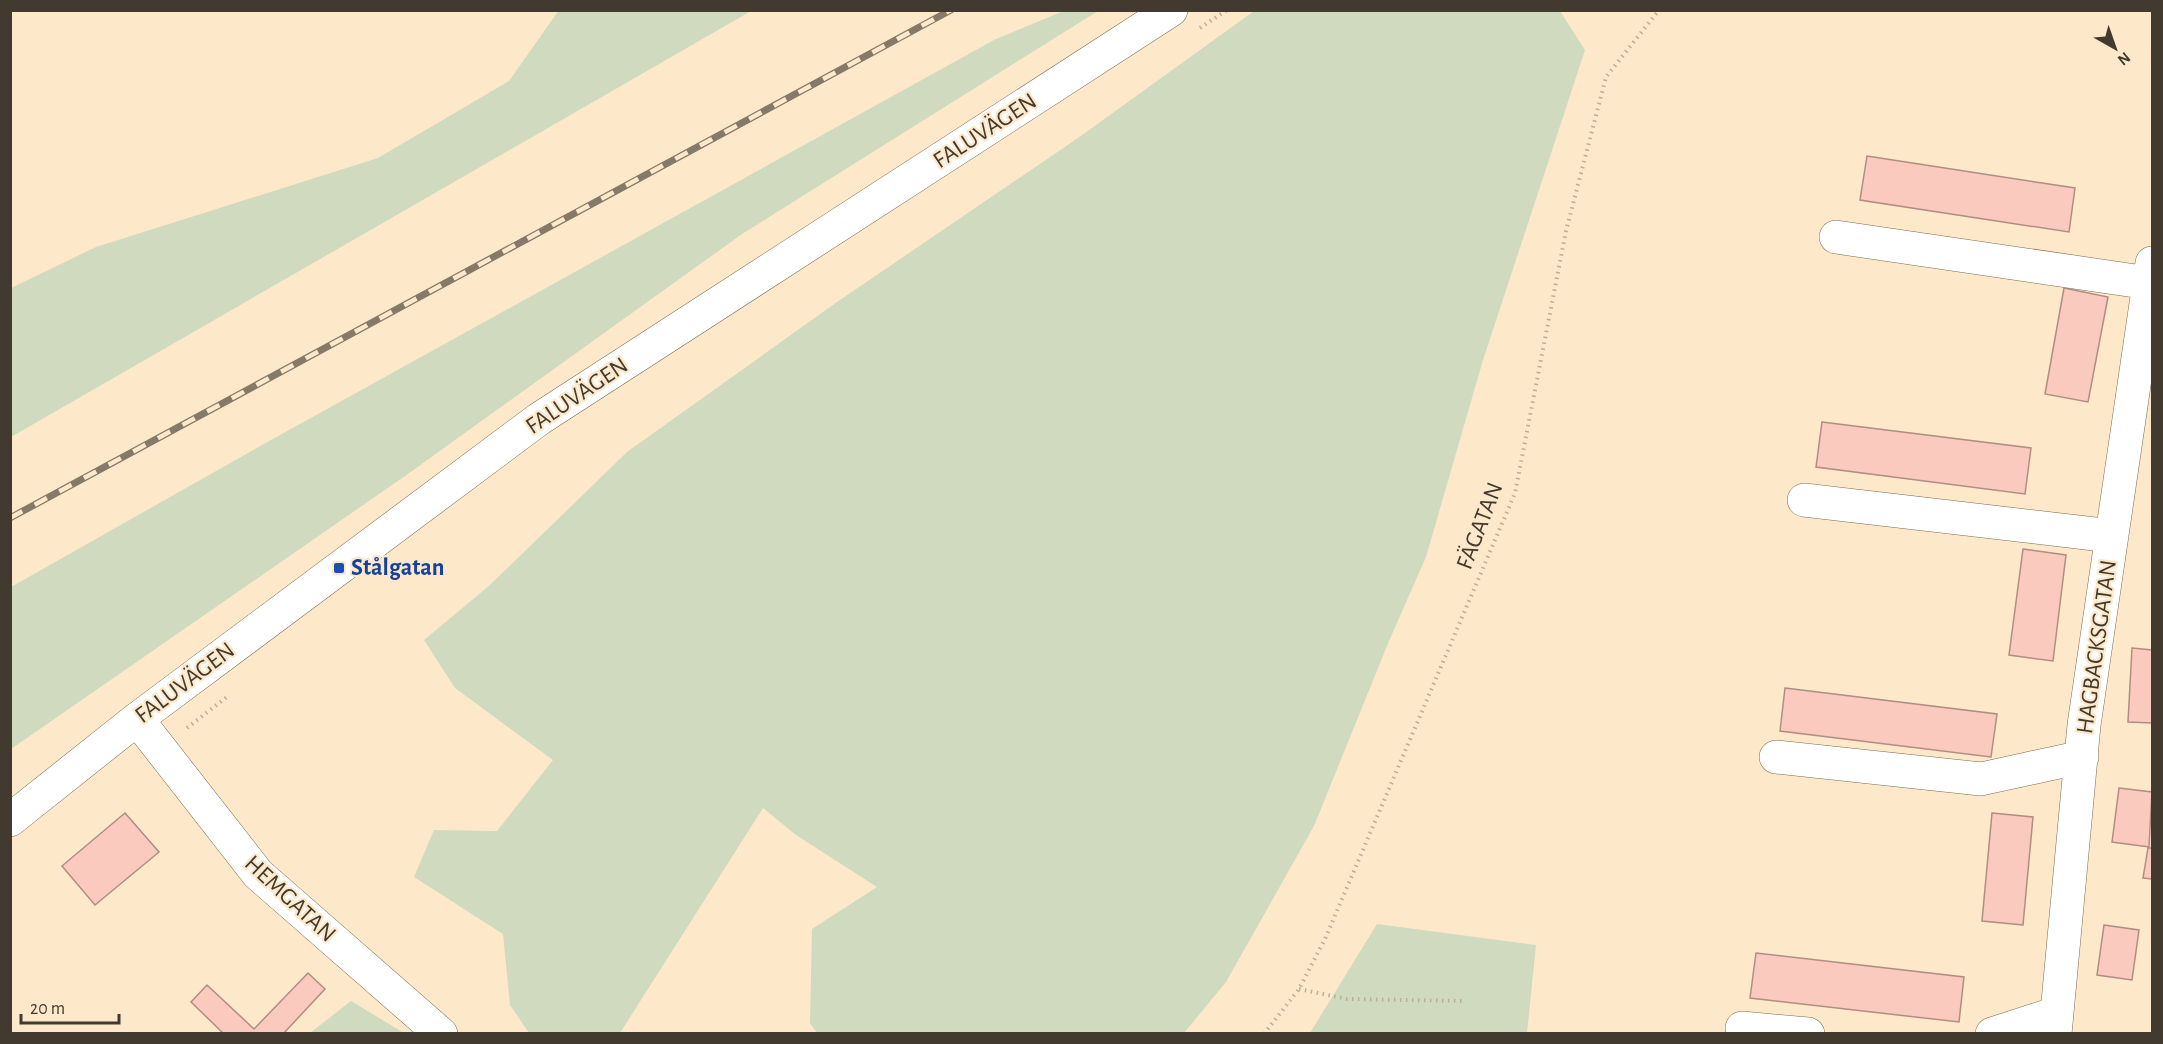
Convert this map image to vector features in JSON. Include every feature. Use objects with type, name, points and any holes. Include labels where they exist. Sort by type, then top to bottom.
[{"type":"street","name":"FALUVÄGEN","points":[[10,820],[136,719],[539,419],[1171,10]]},
{"type":"street","points":[[1836,237],[2151,273]]},
{"type":"street","name":"HAGBACKSGATAN","points":[[2056,1023],[2082,757],[2151,273]]},
{"type":"street","points":[[1804,500],[2112,536]]},
{"type":"street","name":"HEMGATAN","points":[[136,719],[258,874],[441,1034]]},
{"type":"street","points":[[1776,757],[1981,779],[2082,757]]},
{"type":"street","points":[[1992,1034],[2056,1023]]},
{"type":"street","points":[[1742,1028],[1808,1034]]},
{"type":"path","points":[[1197,30],[1227,10]]},
{"type":"path","name":"FÄGATAN","points":[[1264,1034],[1299,989],[1324,939],[1515,494],[1566,231],[1606,76],[1659,10]]},
{"type":"path","points":[[160,749],[234,691]]},
{"type":"path","points":[[1299,989],[1347,999],[1463,1001]]},
{"type":"green space","points":[[559,10],[751,11],[11,437],[11,288],[96,247],[378,158],[509,81]]},
{"type":"green space","points":[[1066,10],[1098,11],[742,234],[405,476],[11,749],[11,587],[262,445],[994,40]]},
{"type":"green space","points":[[1254,11],[1560,11],[1585,50],[1483,360],[1426,557],[1389,641],[1314,826],[1226,982],[1184,1033],[817,1033],[810,1023],[812,929],[877,887],[796,835],[763,808],[620,1033],[529,1033],[510,1005],[503,934],[414,877],[434,830],[497,831],[553,760],[455,688],[424,640],[490,585],[627,452],[837,302],[1078,138]]},
{"type":"green space","points":[[1377,924],[1536,945],[1527,1033],[1310,1033]]},
{"type":"green space","points":[[351,1001],[404,1033],[310,1033]]},
{"type":"building","points":[[1867,156],[2075,188],[2069,232],[1860,200]]},
{"type":"building","points":[[2064,288],[2108,297],[2088,402],[2045,394]]},
{"type":"building","points":[[1822,422],[2031,448],[2025,494],[1816,467]]},
{"type":"building","points":[[2023,549],[2066,555],[2053,661],[2009,655]]},
{"type":"building","points":[[2132,648],[2152,650],[2152,723],[2128,722]]},
{"type":"building","points":[[1785,688],[1997,714],[1991,757],[1780,731]]},
{"type":"building","points":[[2119,788],[2152,792],[2149,847],[2112,842]]},
{"type":"building","points":[[125,813],[159,852],[95,905],[62,866]]},
{"type":"building","points":[[1992,813],[2033,817],[2023,925],[1982,921]]},
{"type":"building","points":[[2148,848],[2152,848],[2152,879],[2143,878]]},
{"type":"building","points":[[2104,925],[2139,930],[2132,980],[2097,975]]},
{"type":"building","points":[[1756,953],[1964,977],[1959,1022],[1750,998]]},
{"type":"building","points":[[308,973],[325,989],[283,1034],[224,1034],[191,1002],[207,985],[254,1029]]},
{"type":"railway","points":[[10,518],[951,10]]},
{"type":"place","name":"Stålgatan","points":[[339,568]]}]
